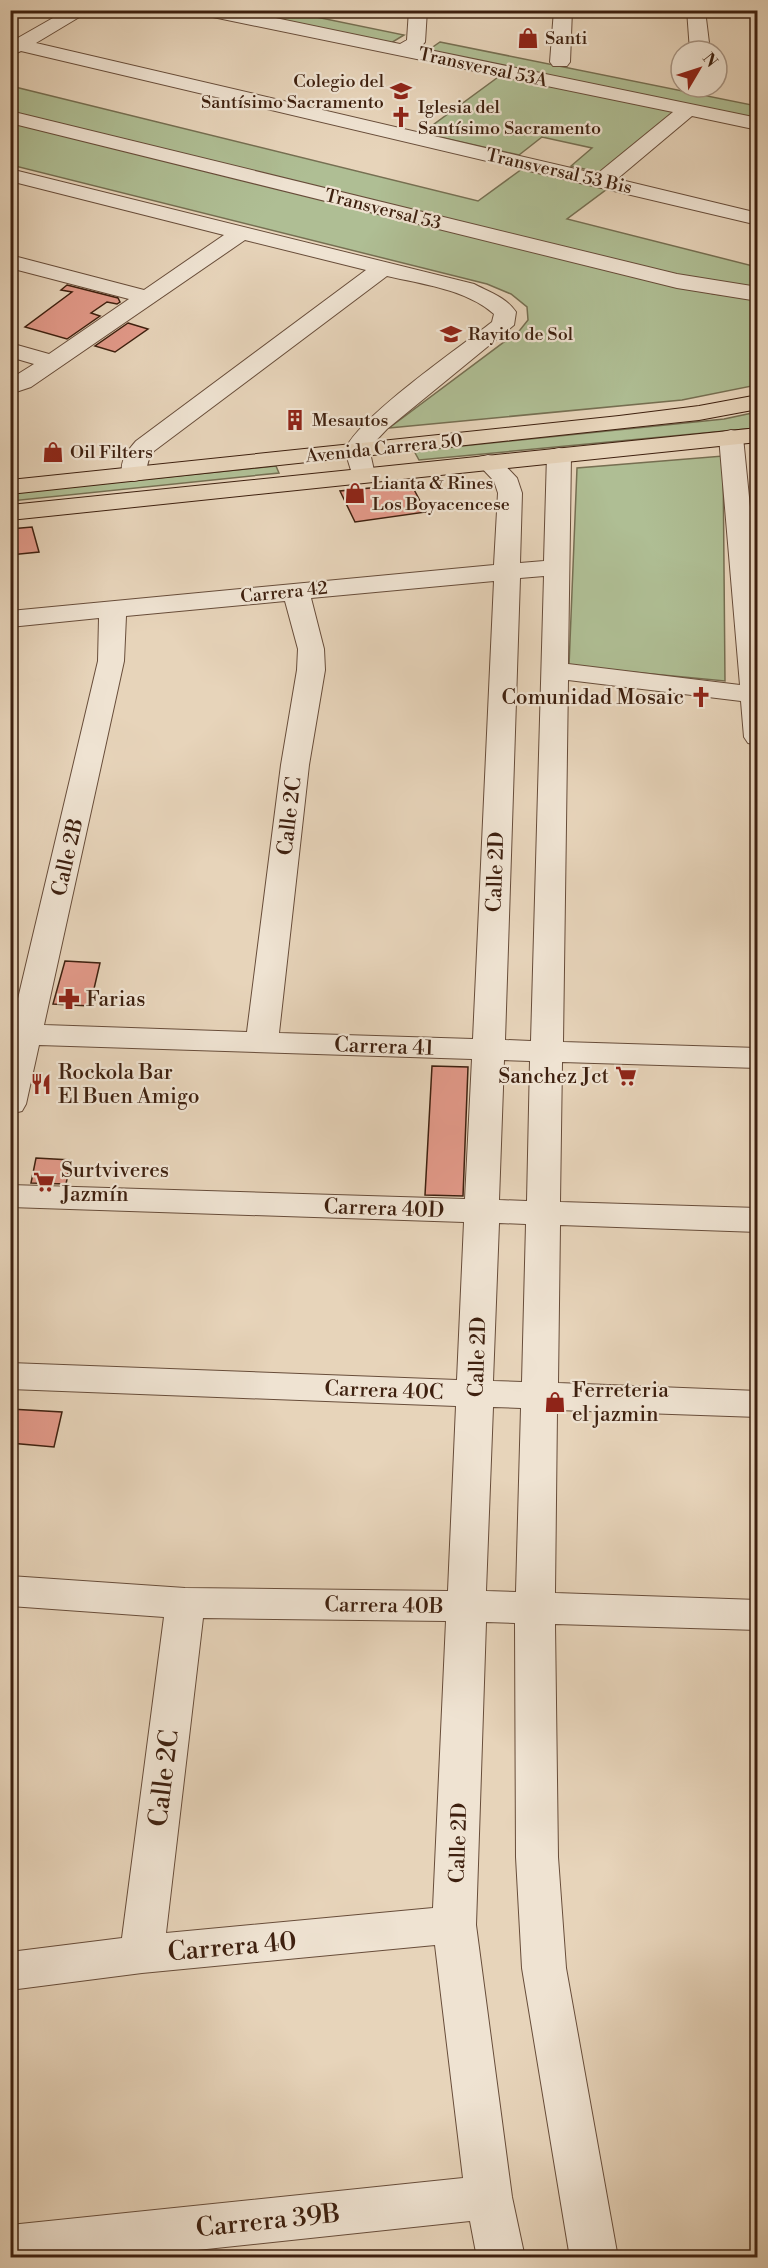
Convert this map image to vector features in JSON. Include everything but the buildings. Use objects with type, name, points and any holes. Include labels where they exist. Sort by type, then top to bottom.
[{"type":"main road","name":"Avenida Carrera 50","points":[[10,487],[699,413],[758,402]]},
{"type":"main road","name":"Avenida Carrera 50","points":[[10,513],[758,435]]},
{"type":"street","points":[[13,46],[82,10]]},
{"type":"street","name":"Transversal 53A","points":[[208,10],[758,124]]},
{"type":"street","points":[[403,51],[416,42],[418,10]]},
{"type":"street","name":"Transversal 53A","points":[[563,10],[552,60],[582,66]]},
{"type":"street","points":[[696,10],[699,39]]},
{"type":"street","name":"Transversal 53A","points":[[394,28],[439,38]]},
{"type":"street","name":"Transversal 53 Bis","points":[[13,46],[758,219]]},
{"type":"street","points":[[602,181],[688,110]]},
{"type":"street","name":"Transversal 53","points":[[10,117],[677,281],[758,294]]},
{"type":"street","points":[[10,174],[466,289],[495,303],[505,312],[503,325],[366,434],[356,450],[363,476]]},
{"type":"street","points":[[10,387],[23,382],[241,233]]},
{"type":"street","points":[[10,261],[146,297]]},
{"type":"street","points":[[134,474],[133,465],[136,456],[145,446],[383,268]]},
{"type":"street","points":[[10,350],[52,362]]},
{"type":"street","points":[[731,437],[749,552],[758,737]]},
{"type":"street","points":[[559,455],[536,1608],[537,1857],[544,1968],[594,2258]]},
{"type":"street","name":"Calle 2D","points":[[488,462],[505,478],[510,493],[454,1925],[489,2197],[501,2258]]},
{"type":"street","name":"Carrera 42","points":[[10,619],[557,567]]},
{"type":"street","name":"Calle 2C","points":[[262,1042],[295,765],[311,670],[311,649],[296,591]]},
{"type":"street","name":"Calle 2B","points":[[10,1104],[18,1034],[111,661],[113,609]]},
{"type":"street","points":[[554,670],[756,695]]},
{"type":"street","name":"Carrera 41","points":[[18,1034],[758,1058]]},
{"type":"street","name":"Carrera 40D","points":[[10,1196],[758,1220]]},
{"type":"street","name":"Carrera 40C","points":[[10,1376],[758,1404]]},
{"type":"street","name":"Carrera 40B","points":[[10,1591],[185,1603],[467,1606],[758,1615]]},
{"type":"street","name":"Calle 2C","points":[[142,1954],[185,1603]]},
{"type":"street","name":"Carrera 40","points":[[10,1971],[142,1954],[454,1925]]},
{"type":"street","name":"Carrera 39B","points":[[10,2247],[489,2197]]},
{"type":"green space","points":[[234,11],[287,11],[404,35],[391,43]]},
{"type":"green space","points":[[440,42],[669,88],[669,99],[722,99],[757,106],[757,119],[427,51]]},
{"type":"green space","points":[[501,75],[676,112],[602,173],[571,166],[592,148],[542,137],[519,155],[422,133]]},
{"type":"green space","points":[[11,86],[478,201],[522,169],[607,189],[567,219],[757,267],[757,288],[671,274],[11,112]]},
{"type":"green space","points":[[11,122],[714,294],[757,299],[757,385],[682,400],[389,428],[520,330],[528,320],[527,307],[511,294],[487,284],[11,165]]},
{"type":"green space","points":[[757,412],[757,428],[419,460],[414,451],[724,419]]},
{"type":"green space","points":[[723,456],[725,681],[569,666],[577,468]]},
{"type":"green space","points":[[276,466],[279,473],[11,501],[10,493]]},
{"type":"place","name":"Santi","points":[[528,38]]},
{"type":"place","name":"Colegio del Santísimo Sacramento","points":[[401,91]]},
{"type":"place","name":"Iglesia del Santísimo Sacramento","points":[[401,117]]},
{"type":"place","name":"Rayito de Sol","points":[[451,334]]},
{"type":"place","name":"Mesautos","points":[[295,420]]},
{"type":"place","name":"Oil Filters","points":[[53,452]]},
{"type":"place","name":"Lianta & Rines Los Boyacencese","points":[[355,493]]},
{"type":"place","name":"Comunidad Mosaic","points":[[701,697]]},
{"type":"place","name":"Farias","points":[[69,999]]},
{"type":"place","name":"Sanchez Jct","points":[[626,1076]]},
{"type":"place","name":"Rockola Bar El Buen Amigo","points":[[41,1084]]},
{"type":"place","name":"Surtviveres Jazmín","points":[[44,1182]]},
{"type":"place","name":"Ferreteria el jazmin","points":[[555,1402]]}]
